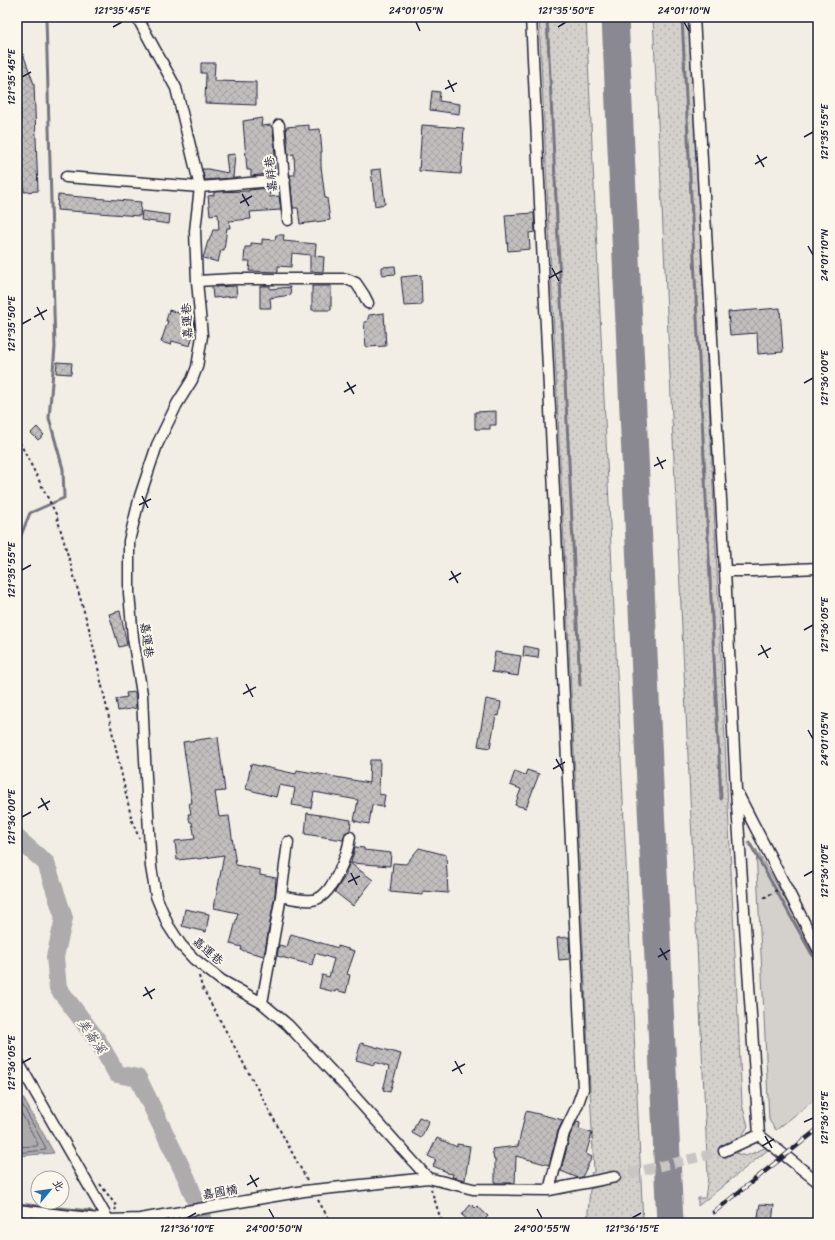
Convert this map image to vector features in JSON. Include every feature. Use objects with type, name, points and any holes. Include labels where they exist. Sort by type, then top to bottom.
[{"type":"street","name":"嘉運巷","points":[[137,17],[176,88],[200,187],[195,231],[197,281],[202,336],[197,367],[192,380],[177,404],[157,445],[140,496],[129,541],[129,593],[133,638],[142,694],[151,867],[156,896],[168,925],[180,945],[194,959],[221,980],[262,1003],[288,1025],[428,1178]]},
{"type":"street","points":[[531,17],[582,1089],[577,1106],[564,1133],[549,1190]]},
{"type":"street","points":[[694,17],[736,790],[759,1135],[818,1182]]},
{"type":"street","name":"嘉祥巷","points":[[279,125],[288,220]]},
{"type":"street","points":[[66,177],[200,187],[285,180]]},
{"type":"street","points":[[197,281],[234,279],[347,279],[356,283],[364,294],[368,303]]},
{"type":"street","points":[[725,571],[818,568]]},
{"type":"street","points":[[736,790],[818,949]]},
{"type":"street","points":[[281,896],[313,900],[320,897],[332,885],[342,867],[350,837]]},
{"type":"street","points":[[262,1003],[281,896],[288,842]]},
{"type":"street","points":[[17,1060],[109,1221]]},
{"type":"street","points":[[724,1151],[759,1135]]},
{"type":"street","points":[[428,1178],[473,1189],[549,1190],[615,1177]]},
{"type":"street","name":"嘉國橋","points":[[17,1210],[109,1221],[140,1219],[308,1191],[428,1178]]},
{"type":"path","points":[[17,437],[56,514],[90,632],[132,821],[140,841]]},
{"type":"path","points":[[764,898],[785,885]]},
{"type":"path","points":[[194,959],[202,987],[308,1191],[331,1223]]},
{"type":"path","points":[[428,1178],[442,1223]]},
{"type":"shaded area","points":[[539,17],[586,17],[643,1223],[587,1223],[590,1189],[615,1182],[592,1178],[591,1173],[594,1172]]},
{"type":"shaded area","points":[[653,17],[691,17],[742,1104],[748,1126],[741,1138],[725,1156],[735,1153],[746,1156],[767,1147],[769,1149],[698,1206],[698,1198],[705,1198],[708,1177]]},
{"type":"shaded area","points":[[756,849],[818,956],[818,1097],[776,1130],[769,1120]]},
{"type":"water","points":[[17,1087],[54,1153],[17,1156]]},
{"type":"building","points":[[23,54],[34,84],[38,191],[24,192],[19,74],[17,75],[17,57]]},
{"type":"building","points":[[201,63],[215,63],[214,81],[256,82],[256,105],[205,103],[206,73],[201,73]]},
{"type":"building","points":[[432,91],[440,92],[439,101],[460,104],[459,114],[430,110]]},
{"type":"building","points":[[262,118],[261,126],[271,125],[273,128],[275,173],[251,176],[251,170],[247,170],[243,121]]},
{"type":"building","points":[[309,125],[309,130],[320,129],[322,152],[321,166],[325,198],[327,198],[330,220],[300,224],[298,208],[293,208],[290,175],[295,175],[294,154],[288,155],[286,127]]},
{"type":"building","points":[[422,125],[464,128],[461,174],[419,171]]},
{"type":"building","points":[[235,154],[233,178],[205,180],[202,169],[228,173],[226,155]]},
{"type":"building","points":[[381,169],[385,204],[375,206],[371,170]]},
{"type":"building","points":[[269,188],[270,197],[279,196],[281,210],[250,212],[251,219],[229,221],[230,228],[227,228],[224,250],[221,250],[218,262],[203,258],[213,230],[219,230],[218,214],[210,215],[208,196],[214,195],[214,192],[249,191]]},
{"type":"building","points":[[58,195],[141,202],[140,216],[57,210]]},
{"type":"building","points":[[142,211],[170,215],[169,224],[141,220]]},
{"type":"building","points":[[534,213],[535,232],[529,233],[530,249],[508,251],[505,215]]},
{"type":"building","points":[[276,235],[284,235],[283,241],[316,244],[315,256],[324,257],[323,272],[310,271],[310,255],[292,253],[291,267],[278,266],[278,272],[249,271],[250,261],[244,261],[245,247],[251,247],[251,243],[262,244],[262,239],[275,240]]},
{"type":"building","points":[[395,266],[396,274],[382,275],[382,267]]},
{"type":"building","points":[[421,275],[422,305],[404,306],[401,277]]},
{"type":"building","points":[[236,286],[237,296],[213,298],[212,287]]},
{"type":"building","points":[[260,286],[270,286],[270,289],[290,287],[291,295],[270,298],[271,308],[260,308]]},
{"type":"building","points":[[312,286],[331,286],[331,310],[312,310]]},
{"type":"building","points":[[780,308],[783,352],[758,354],[757,333],[730,335],[728,312]]},
{"type":"building","points":[[169,310],[194,318],[195,328],[190,346],[172,341],[171,345],[161,342],[168,321],[166,321]]},
{"type":"building","points":[[384,313],[386,346],[366,347],[364,322],[367,322],[369,315]]},
{"type":"building","points":[[57,362],[72,363],[71,374],[56,373]]},
{"type":"building","points":[[496,411],[496,425],[490,425],[490,429],[475,429],[475,412]]},
{"type":"building","points":[[37,427],[44,435],[38,440],[31,433]]},
{"type":"building","points":[[120,611],[127,645],[119,647],[109,614]]},
{"type":"building","points":[[524,646],[539,649],[538,658],[523,656]]},
{"type":"building","points":[[495,652],[521,656],[518,676],[492,672]]},
{"type":"building","points":[[135,692],[136,708],[118,711],[116,699],[127,697],[126,693]]},
{"type":"building","points":[[486,699],[501,702],[499,716],[496,715],[490,748],[478,746]]},
{"type":"building","points":[[218,737],[225,791],[215,792],[219,817],[229,816],[236,865],[260,870],[260,875],[276,878],[275,895],[264,956],[241,950],[242,947],[230,944],[238,913],[214,908],[224,855],[198,859],[177,860],[175,841],[195,839],[192,822],[190,822],[188,814],[191,814],[189,803],[192,803],[183,742]]},
{"type":"building","points":[[370,760],[380,760],[379,794],[385,795],[383,807],[372,805],[369,824],[354,821],[358,800],[314,792],[311,808],[292,805],[295,788],[279,785],[276,797],[246,789],[251,764],[296,774],[297,770],[369,783]]},
{"type":"building","points":[[527,770],[539,774],[526,808],[515,805],[521,789],[510,785],[515,771],[525,775]]},
{"type":"building","points":[[307,813],[351,820],[350,831],[345,833],[343,840],[305,834]]},
{"type":"building","points":[[355,847],[364,848],[364,850],[391,853],[390,866],[351,863]]},
{"type":"building","points":[[419,848],[446,855],[448,893],[423,891],[423,895],[390,892],[393,863],[406,864]]},
{"type":"building","points":[[350,863],[373,880],[353,906],[335,892],[347,873],[345,873]]},
{"type":"building","points":[[185,909],[209,914],[206,932],[182,926]]},
{"type":"building","points":[[291,934],[338,948],[338,946],[355,951],[347,974],[350,975],[346,993],[319,988],[322,975],[329,977],[334,959],[315,953],[312,965],[277,956],[279,945],[287,947]]},
{"type":"building","points":[[569,937],[570,959],[559,960],[557,938]]},
{"type":"building","points":[[361,1043],[401,1054],[390,1092],[383,1090],[389,1067],[375,1062],[374,1065],[356,1060]]},
{"type":"building","points":[[526,1111],[563,1120],[558,1131],[549,1165],[516,1156],[515,1183],[495,1183],[495,1160],[492,1149],[518,1146]]},
{"type":"building","points":[[419,1117],[429,1121],[421,1138],[412,1133]]},
{"type":"building","points":[[577,1122],[580,1123],[579,1129],[592,1133],[586,1154],[592,1157],[582,1177],[578,1178],[561,1171],[570,1135]]},
{"type":"building","points":[[437,1138],[457,1147],[457,1144],[470,1146],[465,1180],[452,1177],[453,1174],[447,1173],[433,1166],[436,1160],[428,1156]]},
{"type":"building","points":[[471,1204],[475,1208],[477,1206],[488,1216],[482,1223],[471,1223],[462,1215]]},
{"type":"building","points":[[760,1204],[774,1205],[772,1223],[757,1223]]},
{"type":"waterway","points":[[17,545],[30,513],[64,498],[63,469],[49,418],[55,347],[46,17]]},
{"type":"waterway","points":[[547,17],[580,685]]},
{"type":"waterway","points":[[682,17],[721,799]]},
{"type":"waterway","points":[[17,563],[20,571],[17,576]]},
{"type":"waterway","name":"美崙溪","points":[[17,838],[46,863],[64,918],[55,957],[58,988],[98,1041],[117,1074],[138,1078],[187,1179],[204,1223]]},
{"type":"waterway","points":[[749,842],[818,965]]},
{"type":"waterway","points":[[17,1204],[90,1211],[95,1214]]},
{"type":"waterway","points":[[188,1223],[201,1215]]},
{"type":"taxiway","points":[[615,17],[670,1223]]},
{"type":"tunnel","points":[[615,1177],[724,1151]]},
{"type":"railway","points":[[714,1212],[818,1129]]}]
